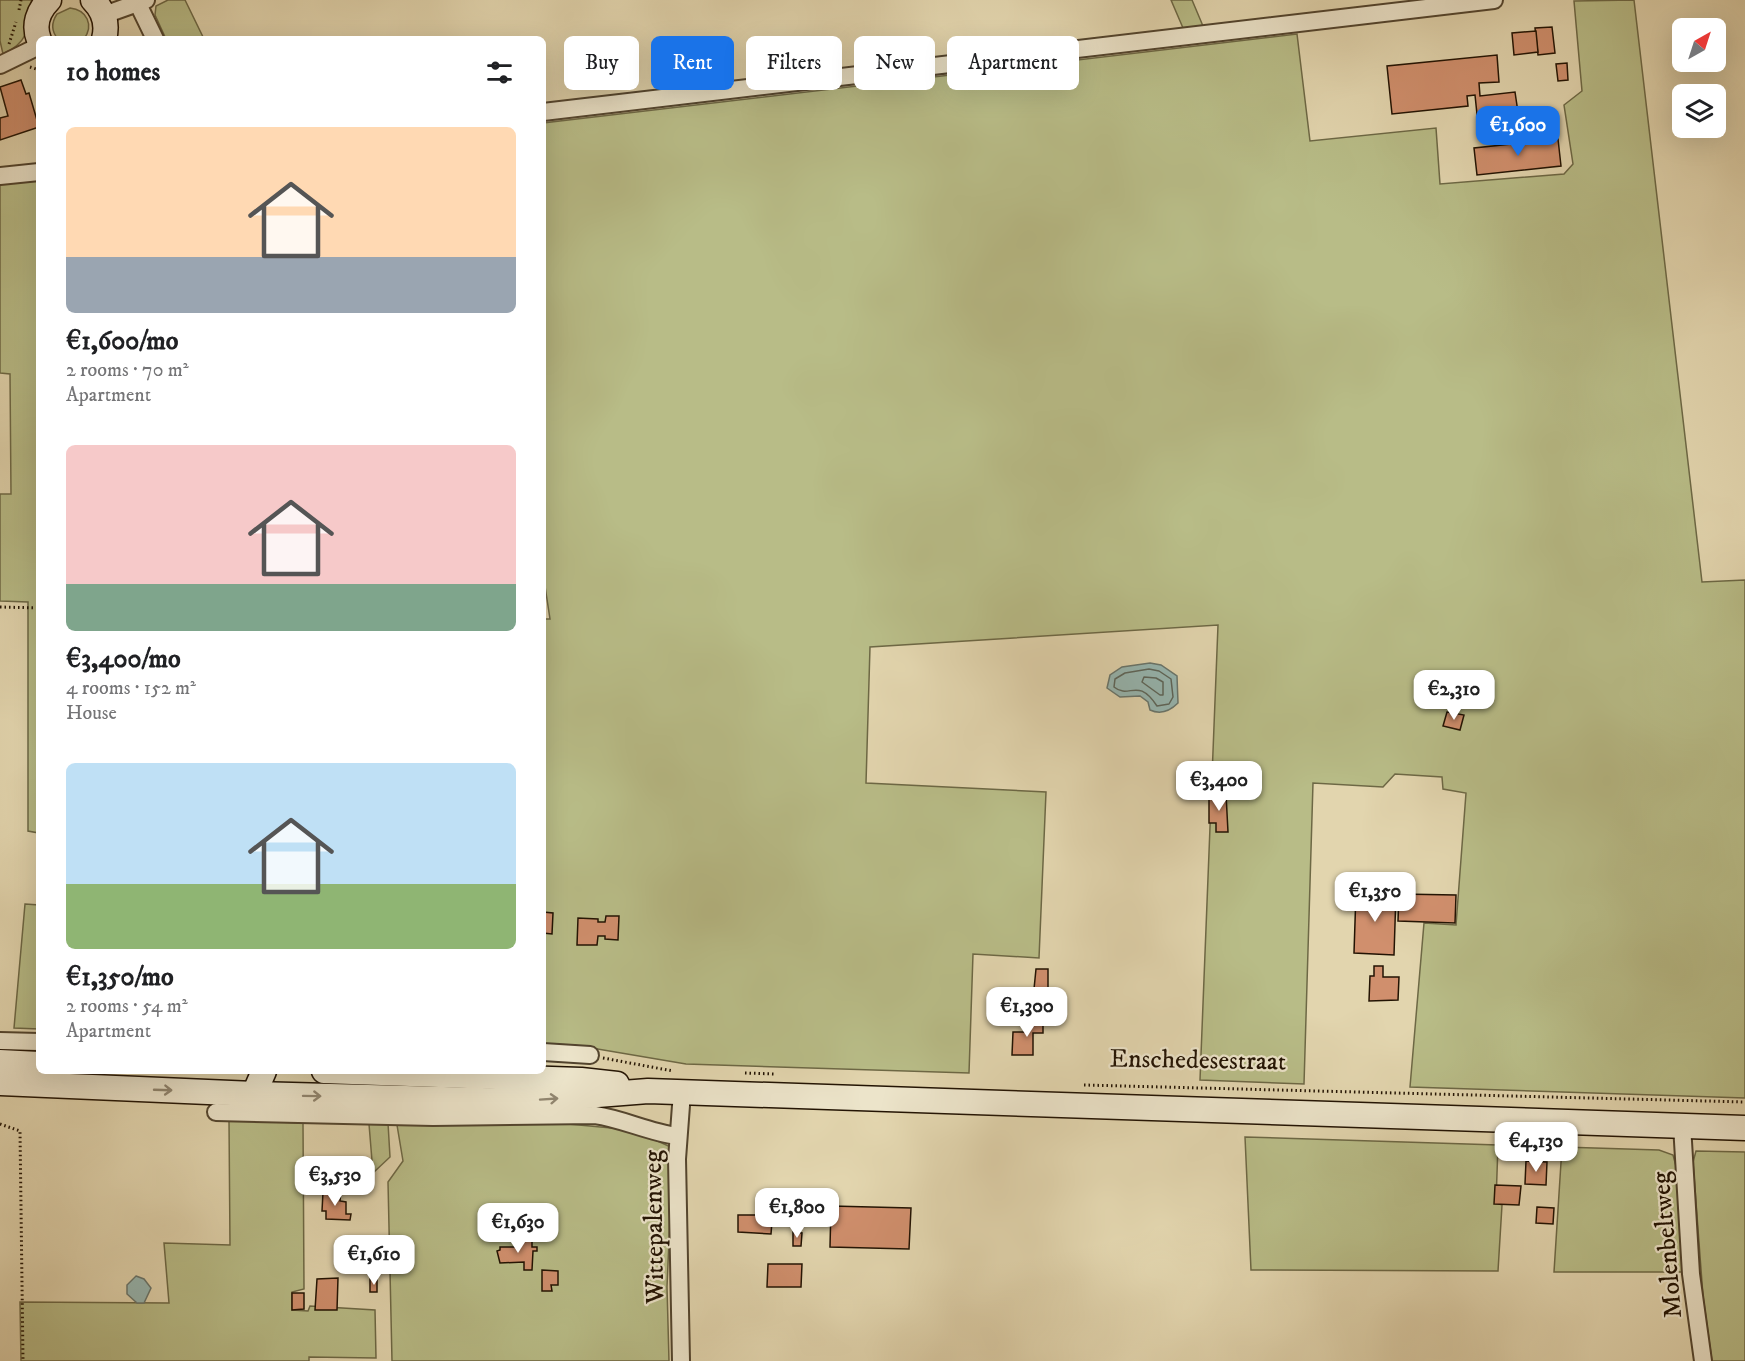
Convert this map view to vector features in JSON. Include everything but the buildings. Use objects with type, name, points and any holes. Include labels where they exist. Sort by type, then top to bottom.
[{"type":"street","points":[[546,111],[1494,0]]},
{"type":"street","points":[[38,36],[36,25],[39,1]]},
{"type":"street","points":[[100,18],[142,2],[154,36]]},
{"type":"street","points":[[1,65],[36,48]]},
{"type":"street","points":[[0,176],[36,172]]},
{"type":"street","points":[[0,1041],[36,1042]]},
{"type":"street","points":[[546,1052],[590,1055]]},
{"type":"street","points":[[0,1062],[36,1064]]},
{"type":"street","points":[[247,1074],[254,1094]]},
{"type":"street","points":[[254,1094],[263,1074]]},
{"type":"street","name":"Enschedesestraat","points":[[410,1074],[581,1080],[625,1085],[648,1091]]},
{"type":"street","name":"Enschedesestraat","points":[[0,1083],[254,1094],[522,1101],[648,1091],[682,1082],[1745,1128]]},
{"type":"street","name":"Wittepalenweg","points":[[681,1361],[677,1136],[682,1082]]},
{"type":"street","points":[[216,1112],[433,1117],[594,1115],[611,1117],[652,1132],[677,1136]]},
{"type":"street","name":"Molenbeltweg","points":[[1682,1125],[1690,1274],[1703,1361]]},
{"type":"path","points":[[1,65],[39,1]]},
{"type":"path","points":[[0,607],[36,608]]},
{"type":"path","points":[[590,1055],[682,1082]]},
{"type":"path","points":[[736,1073],[778,1075]]},
{"type":"path","name":"Enschedesestraat","points":[[1082,1085],[1745,1102]]},
{"type":"path","points":[[0,1124],[20,1131],[23,1361]]},
{"type":"green space","points":[[0,0],[31,0],[32,3],[26,34],[18,45],[3,54],[0,41]]},
{"type":"green space","points":[[168,0],[185,0],[203,36],[165,36],[155,15],[156,6]]},
{"type":"green space","points":[[1171,0],[1192,0],[1203,26],[1183,28]]},
{"type":"green space","points":[[1634,0],[1702,582],[1745,580],[1745,1098],[1410,1087],[1424,923],[1456,925],[1466,793],[1443,789],[1442,777],[1395,774],[1383,787],[1313,783],[1304,1084],[1200,1080],[1218,625],[870,647],[866,783],[1046,792],[1039,958],[973,954],[969,1073],[686,1064],[574,1045],[546,1044],[546,619],[550,619],[546,593],[546,123],[823,90],[842,90],[842,88],[854,86],[854,90],[935,90],[935,77],[947,75],[947,90],[1079,90],[1079,60],[1297,34],[1310,141],[1436,128],[1440,184],[1564,174],[1573,164],[1564,105],[1582,91],[1574,1]]},
{"type":"green space","points":[[70,8],[85,15],[88,24],[86,36],[56,36],[53,24],[57,14]]},
{"type":"green space","points":[[36,176],[36,832],[28,831],[28,602],[0,601],[0,494],[11,494],[10,374],[0,373],[0,179]]},
{"type":"green space","points":[[25,904],[36,905],[36,1029],[14,1028]]},
{"type":"green space","points":[[229,1120],[303,1123],[304,1289],[292,1292],[292,1310],[308,1311],[310,1306],[375,1310],[376,1358],[309,1357],[309,1361],[21,1361],[20,1302],[169,1303],[164,1243],[230,1245]]},
{"type":"green space","points":[[388,1123],[390,1157],[373,1173],[369,1124]]},
{"type":"green space","points":[[568,1124],[633,1130],[673,1148],[667,1287],[669,1361],[392,1361],[388,1182],[403,1161],[397,1125]]},
{"type":"green space","points":[[1245,1137],[1498,1145],[1496,1202],[1502,1205],[1498,1271],[1251,1270]]},
{"type":"green space","points":[[1562,1147],[1659,1150],[1673,1155],[1676,1166],[1683,1272],[1554,1272]]},
{"type":"green space","points":[[1696,1151],[1745,1152],[1745,1361],[1712,1361],[1703,1296],[1693,1162]]},
{"type":"water","points":[[1150,663],[1161,665],[1177,676],[1178,703],[1165,711],[1150,710],[1148,702],[1140,696],[1120,697],[1107,688],[1110,675],[1122,667]]},
{"type":"water","points":[[136,1276],[144,1279],[151,1288],[144,1303],[137,1303],[127,1294],[127,1285]]}]
